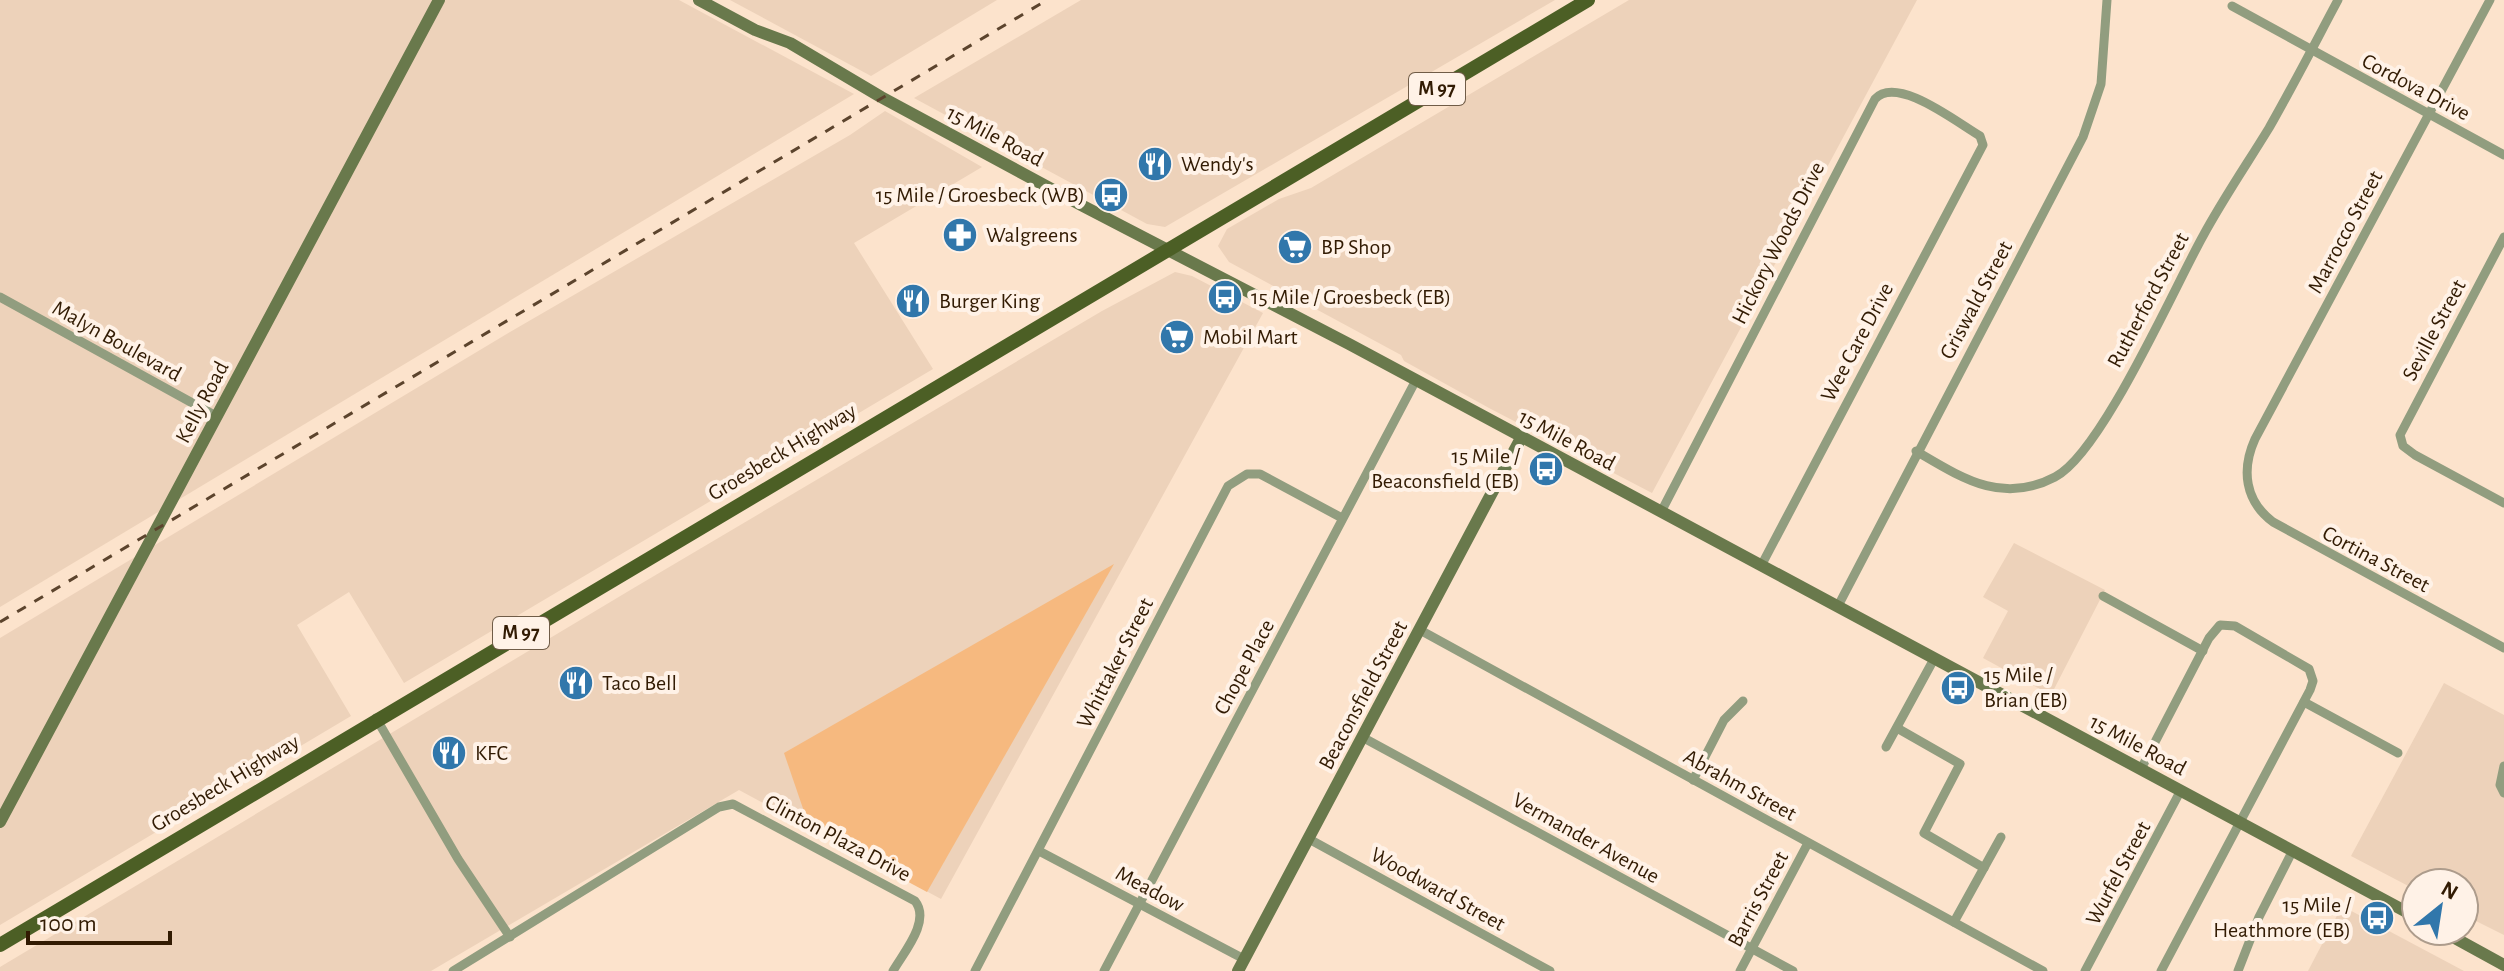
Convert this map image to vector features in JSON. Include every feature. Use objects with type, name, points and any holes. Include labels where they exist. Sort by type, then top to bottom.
[{"type":"main road","name":"Kelly Road","points":[[0,822],[439,0]]},
{"type":"main road","name":"15 Mile Road","points":[[699,0],[755,30],[790,43],[881,97],[1165,250],[1416,380],[2400,908]]},
{"type":"main road","name":"Groesbeck Highway","points":[[0,945],[376,718],[1588,0]]},
{"type":"main road","name":"Beaconsfield Street","points":[[1241,965],[1521,438]]},
{"type":"main road","points":[[2471,947],[2504,965]]},
{"type":"street","name":"Griswald Street","points":[[1838,606],[2091,120],[2101,84],[2104,0]]},
{"type":"street","name":"Rutherford Street","points":[[1916,451],[1971,484],[2000,490],[2020,489],[2054,478],[2077,461],[2105,419],[2213,217],[2338,0]]},
{"type":"street","name":"Marrocco Street","points":[[2248,486],[2247,461],[2255,439],[2490,0]]},
{"type":"street","name":"Cordova Drive","points":[[2232,6],[2504,155]]},
{"type":"street","name":"Hickory Woods Drive","points":[[1661,512],[1875,99],[1881,92],[1901,90],[1980,136]]},
{"type":"street","name":"Wee Care Drive","points":[[1761,566],[1983,145],[1980,136]]},
{"type":"street","name":"Seville Street","points":[[2504,237],[2405,422],[2400,441],[2415,455],[2504,503]]},
{"type":"street","name":"Malyn Boulevard","points":[[2,302],[216,416]]},
{"type":"street","name":"Chope Place","points":[[1104,971],[1416,380]]},
{"type":"street","name":"Whittaker Street","points":[[975,971],[1228,486],[1247,474],[1260,474],[1342,518]]},
{"type":"street","name":"Cortina Street","points":[[2248,486],[2259,510],[2273,522],[2504,648]]},
{"type":"street","points":[[2103,596],[2203,651]]},
{"type":"street","points":[[2141,769],[2214,630],[2220,625],[2235,626],[2306,665],[2313,681],[2304,702],[2161,971]]},
{"type":"street","name":"Abrahm Street","points":[[1420,630],[2043,971]]},
{"type":"street","points":[[1886,747],[1934,659]]},
{"type":"street","points":[[1693,780],[1724,720],[1743,701]]},
{"type":"street","points":[[2304,702],[2398,753]]},
{"type":"street","points":[[376,718],[458,859],[510,937]]},
{"type":"street","points":[[1897,728],[1960,764],[1924,833],[1984,868]]},
{"type":"street","name":"Vermander Avenue","points":[[1362,737],[1793,971]]},
{"type":"street","points":[[2504,766],[2500,785],[2504,793]]},
{"type":"street","name":"Wurfel Street","points":[[2085,971],[2181,790]]},
{"type":"street","name":"Clinton Plaza Drive","points":[[453,971],[719,807],[733,804],[915,901],[921,911],[921,921],[893,971]]},
{"type":"street","points":[[1954,922],[2001,837]]},
{"type":"street","name":"Woodward Street","points":[[1309,839],[1550,971]]},
{"type":"street","name":"Barris Street","points":[[1740,971],[1808,843]]},
{"type":"street","points":[[2238,971],[2259,917],[2293,850]]},
{"type":"street","name":"Meadow","points":[[1039,851],[1241,965]]},
{"type":"shaded area","points":[[0,0],[679,0],[854,94],[0,607]]},
{"type":"shaded area","points":[[730,0],[997,0],[871,76]]},
{"type":"shaded area","points":[[1081,0],[1555,0],[1165,227],[1147,224],[914,98]]},
{"type":"shaded area","points":[[1629,0],[1917,0],[1652,493],[1489,408],[1404,361],[1401,355],[1229,262],[1218,246],[1227,229],[1279,199],[1311,188]]},
{"type":"shaded area","points":[[885,111],[982,167],[854,243],[933,369],[404,683],[349,592],[297,625],[351,716],[0,925],[0,638],[510,332],[850,135]]},
{"type":"shaded area","points":[[1175,272],[1192,276],[1263,313],[941,899],[739,790],[431,971],[0,971],[0,967],[632,589],[1102,311]]},
{"type":"shaded area","points":[[2014,543],[2105,590],[2051,695],[1983,658],[2008,611],[1983,597]]},
{"type":"shaded area","points":[[1114,564],[927,892],[810,829],[784,753]]},
{"type":"shaded area","points":[[2444,683],[2504,715],[2504,935],[2480,923],[2480,867],[2400,867],[2400,882],[2351,856]]},
{"type":"shaded area","points":[[2342,906],[2400,937],[2400,947],[2419,947],[2464,971],[2308,971]]},
{"type":"railway","points":[[0,622],[1047,0]]},
{"type":"place","name":"Wendy's","points":[[1155,164]]},
{"type":"place","name":"15 Mile / Groesbeck (WB)","points":[[1111,195]]},
{"type":"place","name":"Walgreens","points":[[960,235]]},
{"type":"place","name":"BP Shop","points":[[1295,247]]},
{"type":"place","name":"15 Mile / Groesbeck (EB)","points":[[1225,297]]},
{"type":"place","name":"Burger King","points":[[913,301]]},
{"type":"place","name":"Mobil Mart","points":[[1177,337]]},
{"type":"place","name":"15 Mile / Beaconsfield (EB)","points":[[1546,469]]},
{"type":"place","name":"Taco Bell","points":[[576,683]]},
{"type":"place","name":"15 Mile / Brian (EB)","points":[[1958,688]]},
{"type":"place","name":"KFC","points":[[449,753]]},
{"type":"place","name":"15 Mile / Heathmore (EB)","points":[[2377,918]]}]
